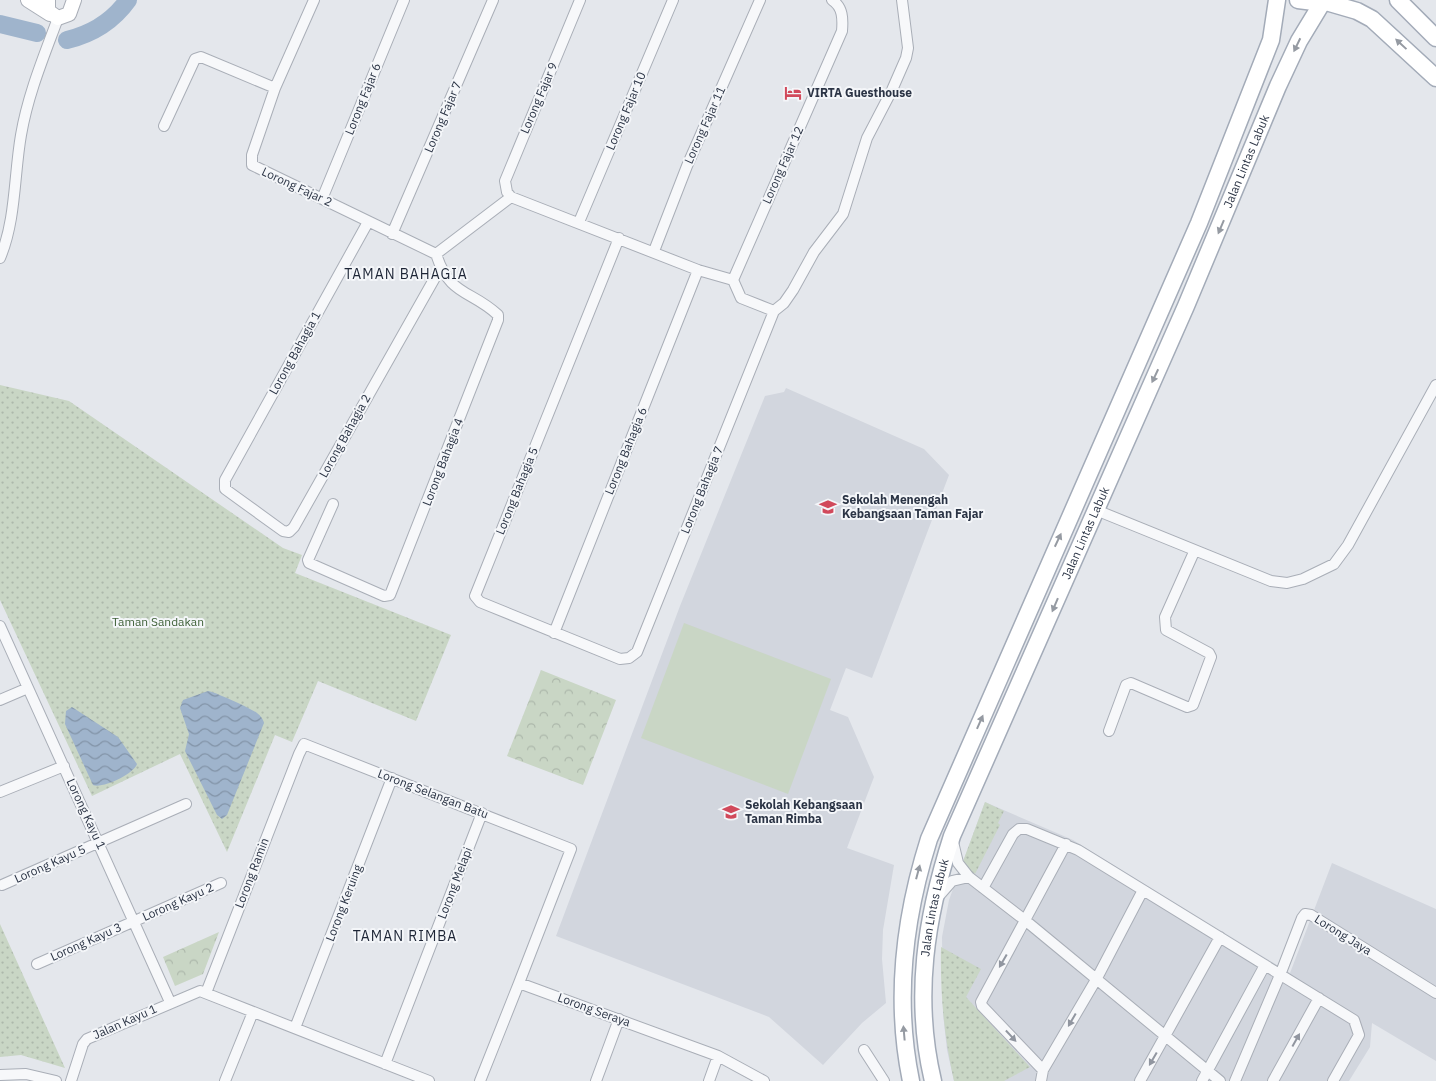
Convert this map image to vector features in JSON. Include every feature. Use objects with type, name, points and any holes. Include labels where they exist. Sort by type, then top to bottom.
[{"type":"main road","name":"Jalan Lintas Labuk","points":[[912,1081],[904,1035],[902,966],[914,889],[928,839],[1199,223],[1270,40],[1277,0]]},
{"type":"main road","points":[[1298,0],[1327,2],[1350,8],[1372,19],[1436,78]]},
{"type":"main road","points":[[1398,0],[1436,38]]},
{"type":"main road","name":"Jalan Lintas Labuk","points":[[933,1081],[924,1016],[926,946],[932,905],[952,836],[1223,222],[1278,86],[1306,27],[1327,2]]},
{"type":"street","points":[[28,0],[54,16],[66,17],[72,2]]},
{"type":"street","points":[[48,0],[46,7],[54,16]]},
{"type":"street","name":"Lorong Fajar 2","points":[[314,0],[275,88],[252,155],[252,165],[436,254]]},
{"type":"street","name":"Lorong Fajar 6","points":[[322,199],[404,0]]},
{"type":"street","name":"Lorong Fajar 7","points":[[392,234],[494,0]]},
{"type":"street","name":"Lorong Fajar 9","points":[[511,197],[507,192],[504,181],[580,0]]},
{"type":"street","name":"Lorong Fajar 10","points":[[578,222],[672,0]]},
{"type":"street","name":"Lorong Fajar 11","points":[[654,251],[687,166],[760,0]]},
{"type":"street","name":"Lorong Fajar 12","points":[[732,280],[842,31],[843,16],[836,2],[832,0]]},
{"type":"street","points":[[440,267],[436,254],[511,197],[654,251],[698,270],[732,280],[741,298],[774,311],[784,303],[794,290],[814,252],[843,214],[867,138],[906,58],[908,48],[902,0]]},
{"type":"street","points":[[0,258],[9,230],[23,126],[54,16]]},
{"type":"street","points":[[164,126],[195,59],[201,57],[275,88]]},
{"type":"street","name":"Lorong Bahagia 1","points":[[223,485],[368,222]]},
{"type":"street","name":"Lorong Bahagia 5","points":[[619,238],[475,596],[480,602],[620,659]]},
{"type":"street","name":"Lorong Bahagia 2","points":[[223,485],[225,489],[283,531],[289,532],[294,527],[440,267]]},
{"type":"street","name":"Lorong Bahagia 4","points":[[334,504],[308,560],[310,563],[384,596],[390,595],[394,590],[498,320],[498,315],[493,310],[454,287],[440,267]]},
{"type":"street","name":"Lorong Bahagia 6","points":[[554,633],[698,270]]},
{"type":"street","name":"Lorong Bahagia 7","points":[[620,659],[629,658],[636,652],[774,311]]},
{"type":"street","points":[[1096,510],[1258,578],[1287,583],[1303,579],[1334,564],[1348,545],[1436,385]]},
{"type":"street","points":[[1109,731],[1126,684],[1131,683],[1187,707],[1193,705],[1211,657],[1209,653],[1166,630],[1164,624],[1165,617],[1194,552]]},
{"type":"street","name":"Lorong Kayu 1","points":[[0,626],[170,1002]]},
{"type":"street","points":[[0,700],[28,688]]},
{"type":"street","name":"Lorong Selangan Batu","points":[[298,754],[304,744],[571,849],[519,983]]},
{"type":"street","name":"Lorong Ramin","points":[[206,993],[298,754]]},
{"type":"street","points":[[0,792],[64,766]]},
{"type":"street","name":"Lorong Keruing","points":[[295,1028],[392,778]]},
{"type":"street","name":"Lorong Kayu 5","points":[[2,885],[186,804]]},
{"type":"street","name":"Lorong Melapi","points":[[385,1064],[482,814]]},
{"type":"street","points":[[983,888],[1013,834],[1019,829],[1027,829],[1066,844],[1354,1020],[1358,1029],[1356,1040],[1333,1081]]},
{"type":"street","points":[[952,836],[958,863],[969,877],[1097,978],[1220,1081]]},
{"type":"street","points":[[1043,1070],[982,1006],[981,1002],[1066,844]]},
{"type":"street","points":[[932,905],[952,881],[969,877]]},
{"type":"street","name":"Lorong Kayu 2","points":[[135,921],[221,883]]},
{"type":"street","points":[[1041,1081],[1043,1070],[1097,978],[1143,890]]},
{"type":"street","name":"Lorong Jaya","points":[[1280,975],[1302,918],[1308,914],[1436,994]]},
{"type":"street","name":"Lorong Kayu 3","points":[[37,964],[135,921]]},
{"type":"street","points":[[1140,1081],[1220,937]]},
{"type":"street","points":[[1202,1081],[1265,965]]},
{"type":"street","points":[[1234,1081],[1280,975]]},
{"type":"street","points":[[480,1081],[519,983]]},
{"type":"street","name":"Lorong Seraya","points":[[519,983],[718,1056],[764,1081]]},
{"type":"street","name":"Jalan Kayu 1","points":[[71,1081],[83,1044],[87,1039],[195,992],[206,993]]},
{"type":"street","points":[[206,993],[429,1081]]},
{"type":"street","points":[[1272,1081],[1318,998]]},
{"type":"street","points":[[225,1081],[253,1012]]},
{"type":"street","points":[[596,1081],[619,1019]]},
{"type":"street","points":[[864,1050],[884,1081]]},
{"type":"street","points":[[709,1081],[718,1056]]},
{"type":"street","points":[[0,1075],[26,1074],[56,1081]]},
{"type":"shaded area","name":"Sekolah Kebangsaan Taman Rimba","points":[[786,388],[924,449],[949,475],[872,678],[846,668],[830,710],[848,717],[874,777],[847,848],[894,865],[883,930],[882,959],[886,1003],[862,1023],[823,1065],[769,1017],[556,936],[680,606],[765,396],[784,392]]},
{"type":"shaded area","points":[[985,802],[1073,840],[1290,973],[1332,863],[1436,909],[1436,1061],[1372,1023],[1370,1047],[1349,1081],[954,1081],[947,1050],[943,1014],[942,937],[949,900]]},
{"type":"green space","name":"Taman Sandakan","points":[[0,385],[69,401],[283,548],[302,555],[295,573],[451,635],[416,721],[318,681],[292,742],[275,735],[227,852],[180,754],[92,796],[0,600]]},
{"type":"green space","points":[[684,623],[831,679],[788,794],[641,738]]},
{"type":"green space","points":[[541,670],[616,700],[583,785],[507,756]]},
{"type":"green space","points":[[985,802],[1004,811],[998,823],[1000,825],[975,874],[962,864]]},
{"type":"green space","points":[[0,924],[65,1068],[21,1055],[0,1057]]},
{"type":"green space","points":[[219,932],[203,974],[175,986],[163,957]]},
{"type":"green space","points":[[941,947],[981,969],[966,997],[1030,1067],[1004,1081],[954,1081],[943,1015]]},
{"type":"water","points":[[208,691],[254,711],[261,716],[264,723],[227,815],[222,819],[217,815],[185,751],[189,734],[180,708],[183,700]]},
{"type":"water","points":[[72,707],[118,737],[137,764],[135,768],[110,783],[93,785],[65,724],[66,711]]},
{"type":"waterway","points":[[67,40],[101,26],[116,14],[128,0]]},
{"type":"waterway","points":[[0,24],[37,33]]},
{"type":"place","name":"VIRTA Guesthouse","points":[[793,93]]},
{"type":"place","name":"Sekolah Menengah Kebangsaan Taman Fajar","points":[[828,507]]},
{"type":"place","name":"Sekolah Kebangsaan Taman Rimba","points":[[731,812]]},
{"type":"district","name":"TAMAN BAHAGIA","points":[[406,274]]},
{"type":"district","name":"TAMAN RIMBA","points":[[405,936]]}]
